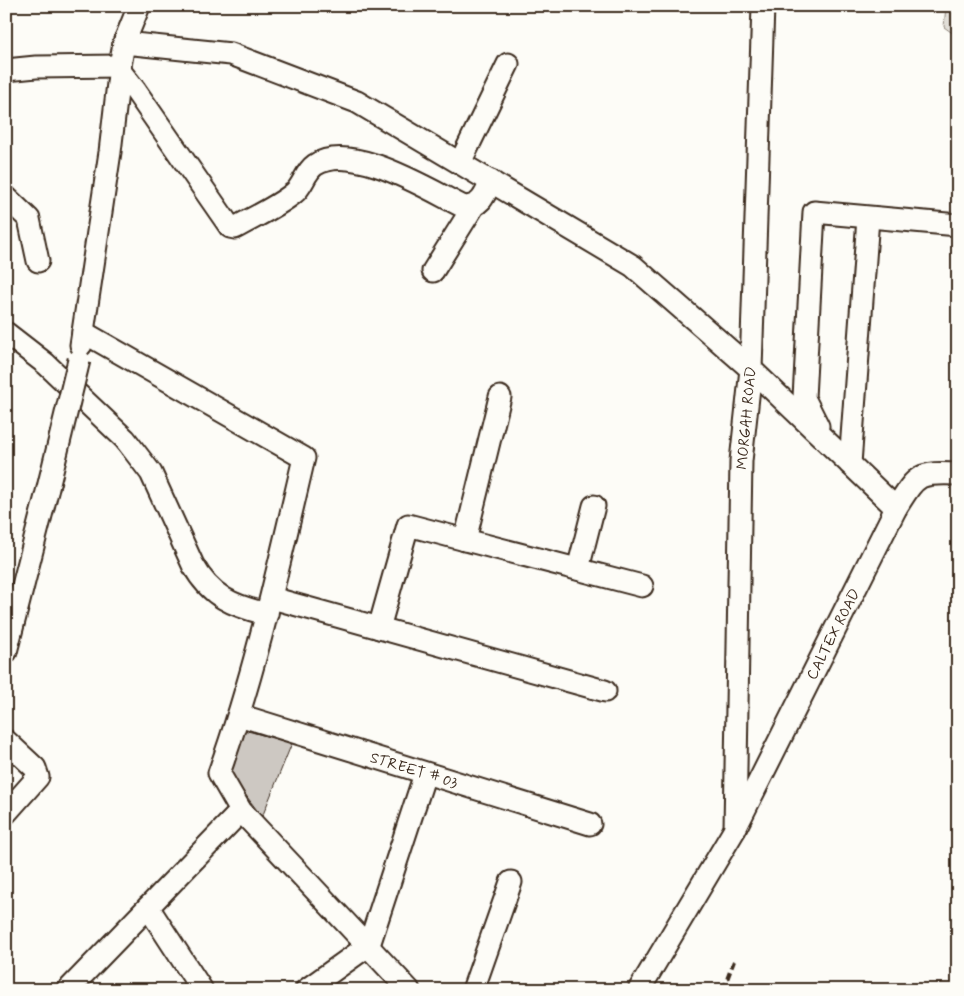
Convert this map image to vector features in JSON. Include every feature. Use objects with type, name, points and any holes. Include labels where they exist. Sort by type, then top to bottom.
[{"type":"street","points":[[6,652],[79,360],[124,43],[139,6]]},
{"type":"street","name":"MORGAH ROAD","points":[[735,829],[741,461],[751,369],[763,6]]},
{"type":"street","points":[[124,43],[231,54],[357,102],[634,266],[751,369],[896,508]]},
{"type":"street","points":[[460,163],[508,64]]},
{"type":"street","points":[[6,70],[36,67],[120,69]]},
{"type":"street","points":[[120,69],[230,227],[235,228],[296,192],[306,174],[314,166],[326,159],[359,160],[381,168],[464,207],[473,207]]},
{"type":"street","points":[[433,271],[473,207],[482,201],[491,181]]},
{"type":"street","points":[[6,197],[28,219],[38,261]]},
{"type":"street","points":[[825,440],[804,398],[814,212],[958,225]]},
{"type":"street","points":[[850,464],[868,218]]},
{"type":"street","points":[[83,332],[304,458],[270,606],[240,715],[219,773],[241,810],[410,990]]},
{"type":"street","points":[[6,333],[46,364],[125,439],[151,473],[201,579],[212,591],[238,607],[270,606],[379,628],[604,692]]},
{"type":"street","points":[[465,540],[500,397]]},
{"type":"street","name":"CALTEX ROAD","points":[[639,990],[735,829],[896,508],[914,481],[932,473],[958,474]]},
{"type":"street","points":[[578,570],[594,506]]},
{"type":"street","points":[[379,628],[408,525],[642,586]]},
{"type":"street","name":"STREET # 03","points":[[240,715],[590,824]]},
{"type":"street","points":[[6,742],[35,768],[38,777],[6,813]]},
{"type":"street","points":[[306,990],[368,945],[425,774]]},
{"type":"street","points":[[68,990],[241,810]]},
{"type":"street","points":[[473,990],[512,882]]},
{"type":"street","points":[[148,907],[202,990]]},
{"type":"shaded area","points":[[946,6],[958,6],[958,37],[944,27]]},
{"type":"building","points":[[244,730],[292,743],[262,817],[230,774]]},
{"type":"railway","points":[[723,990],[734,961]]}]
